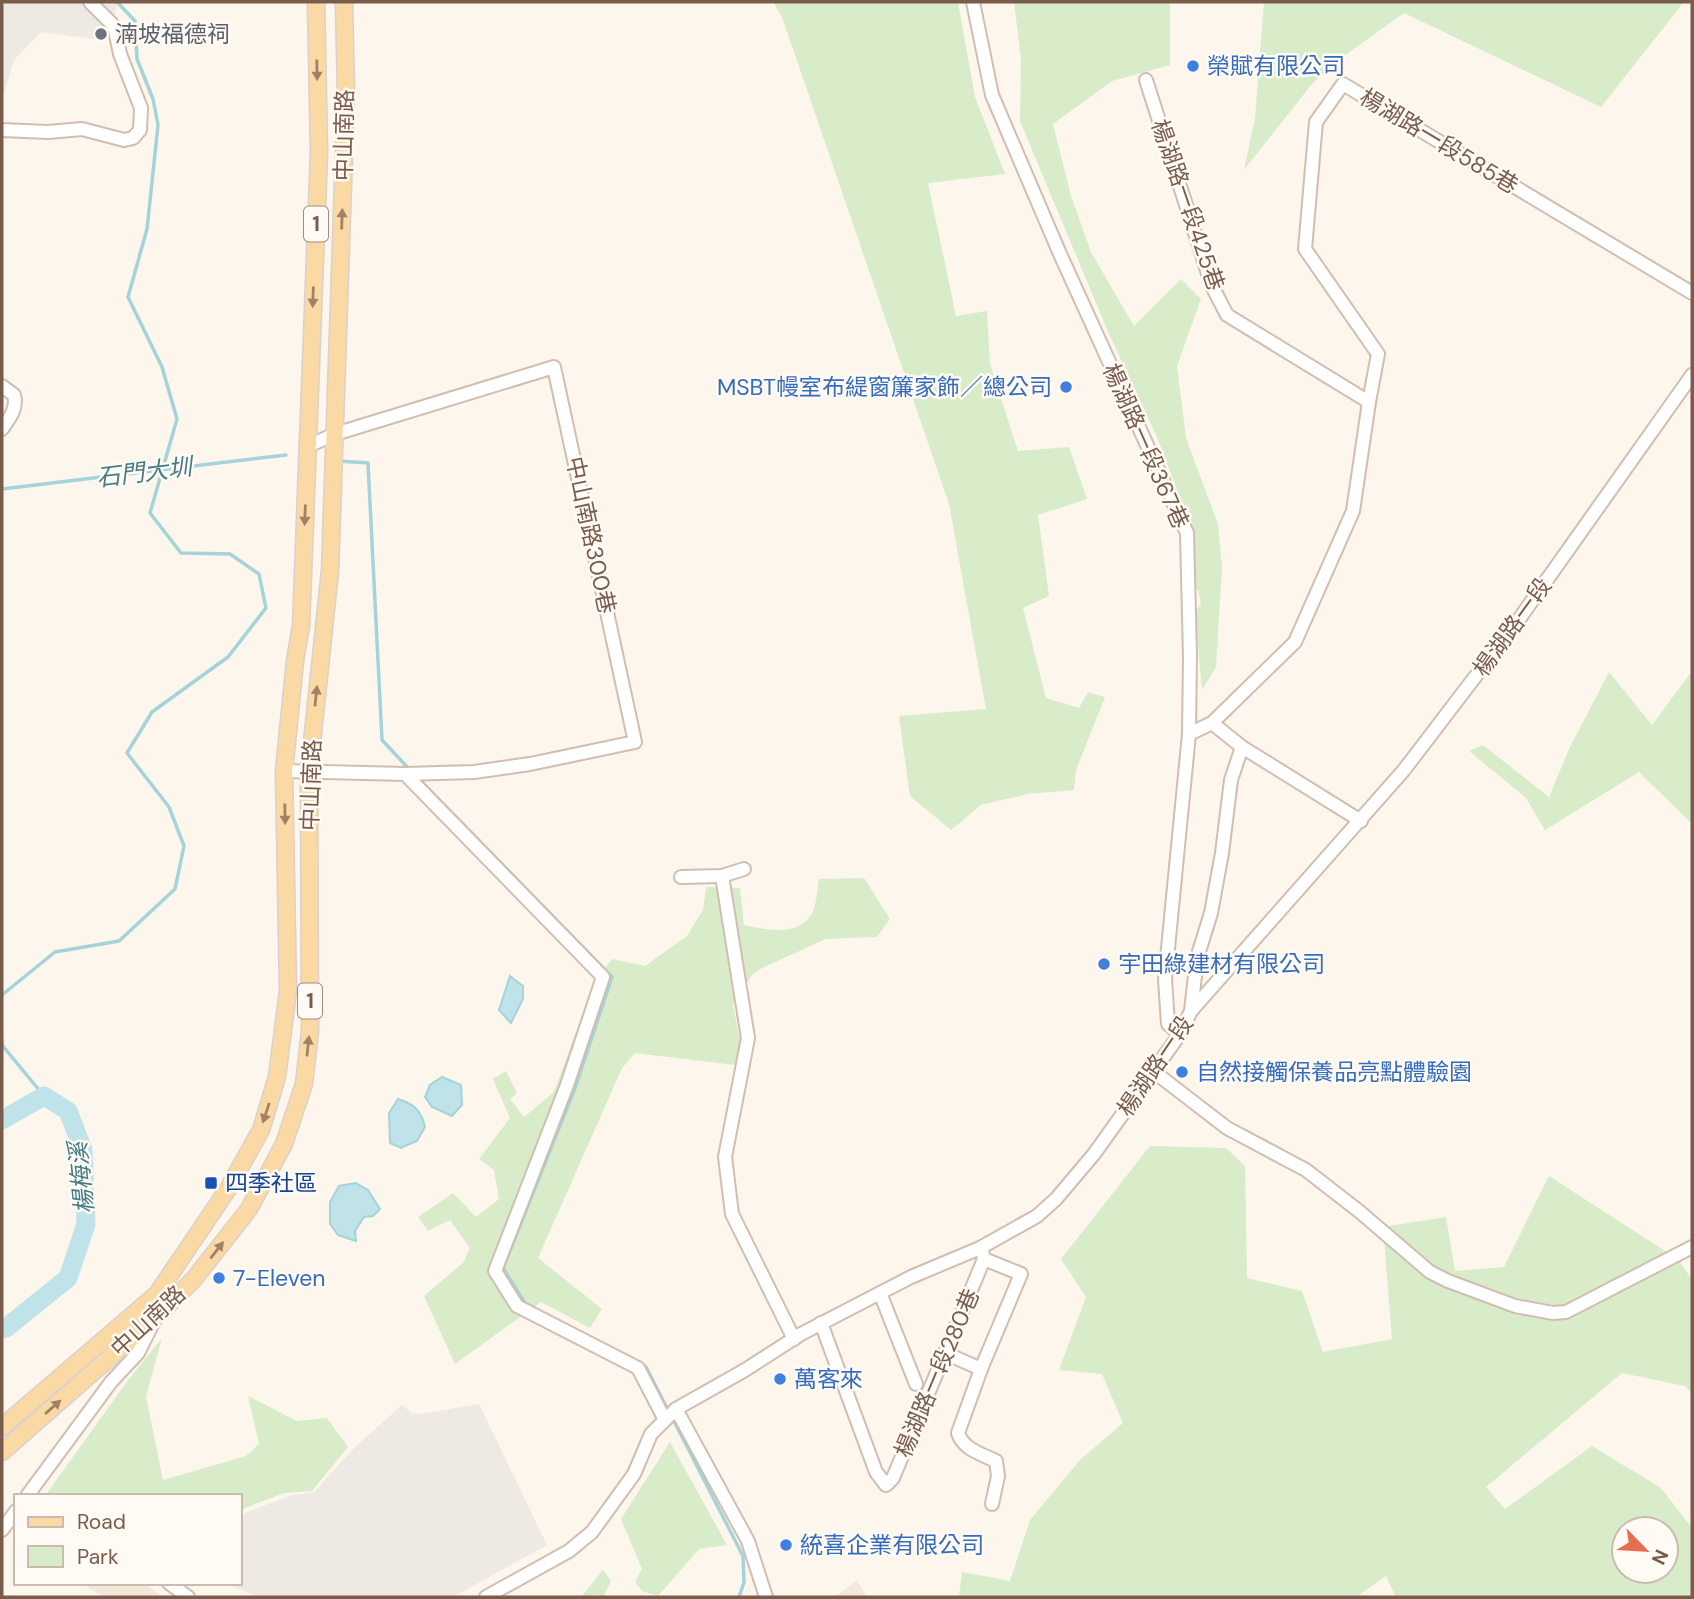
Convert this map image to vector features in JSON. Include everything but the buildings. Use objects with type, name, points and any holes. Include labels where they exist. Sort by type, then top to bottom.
[{"type":"main road","name":"中山南路","points":[[2,1427],[157,1294],[228,1189],[261,1130],[278,1077],[288,991],[284,771],[301,625],[319,152],[316,2]]},
{"type":"main road","name":"中山南路","points":[[2,1452],[157,1316],[194,1279],[249,1209],[284,1144],[304,1084],[310,1031],[309,771],[330,571],[346,94],[344,2]]},
{"type":"street","points":[[2,130],[48,132],[82,129],[124,140],[133,138],[140,130],[141,108],[120,54],[115,30],[90,2]]},
{"type":"street","name":"楊湖路一段367巷","points":[[973,2],[992,95],[1075,289],[1186,533],[1190,656],[1189,734],[1165,979],[1168,1024],[1180,1034]]},
{"type":"street","name":"楊湖路一段425巷","points":[[1146,80],[1212,286],[1227,315],[1369,402]]},
{"type":"street","name":"楊湖路一段585巷","points":[[1369,402],[1378,354],[1305,249],[1316,122],[1343,84],[1692,293]]},
{"type":"street","name":"中山南路300巷","points":[[308,446],[335,434],[554,367],[635,742],[530,764],[474,772],[411,774]]},
{"type":"street","name":"楊湖路一段","points":[[486,1597],[569,1551],[592,1532],[634,1474],[651,1434],[670,1415],[821,1323],[880,1293],[982,1253],[1037,1216],[1056,1199],[1094,1154],[1180,1034],[1191,1011],[1404,770],[1517,622],[1692,375]]},
{"type":"street","points":[[2,386],[14,395],[16,402],[2,429]]},
{"type":"street","points":[[1189,734],[1212,723],[1295,642],[1353,510],[1369,402]]},
{"type":"street","points":[[1212,723],[1242,747],[1361,821]]},
{"type":"street","points":[[1191,1011],[1197,958],[1211,913],[1231,780],[1242,747]]},
{"type":"street","points":[[284,771],[411,774],[603,977],[567,1085],[495,1271],[517,1306],[638,1368],[748,1541],[766,1597]]},
{"type":"street","points":[[681,877],[722,876],[744,869]]},
{"type":"street","points":[[722,876],[748,1038],[726,1157],[732,1214],[794,1339]]},
{"type":"street","points":[[1153,1071],[1227,1128],[1306,1170],[1430,1272],[1515,1306],[1553,1313],[1566,1312],[1692,1247]]},
{"type":"street","name":"楊湖路一段280巷","points":[[821,1323],[876,1472],[886,1485],[893,1478],[945,1353],[982,1253],[1021,1274],[981,1369],[958,1433],[961,1442],[969,1448],[996,1461],[998,1476],[992,1504]]},
{"type":"street","points":[[880,1293],[916,1384]]},
{"type":"street","points":[[28,1494],[111,1382],[138,1353],[157,1316],[157,1294]]},
{"type":"street","points":[[945,1353],[981,1369]]},
{"type":"street","points":[[2,1530],[14,1514]]},
{"type":"street","points":[[172,1585],[188,1597]]},
{"type":"shaded area","points":[[2,2],[117,2],[113,30],[100,40],[41,32],[14,60],[2,100]]},
{"type":"shaded area","points":[[479,1404],[547,1545],[453,1597],[258,1597],[230,1585],[242,1585],[242,1514],[289,1496],[314,1492],[355,1447],[402,1405],[412,1413],[421,1414]]},
{"type":"shaded area","points":[[857,1580],[867,1597],[835,1597]]},
{"type":"shaded area","points":[[147,1585],[163,1597],[104,1597],[86,1586]]},
{"type":"green space","points":[[773,2],[958,2],[975,97],[1005,174],[928,183],[956,316],[987,311],[990,364],[1018,451],[1069,447],[1087,499],[1038,515],[1049,596],[1023,608],[1046,698],[1079,708],[1088,692],[1105,697],[1076,770],[1074,790],[1027,794],[981,805],[951,830],[910,796],[899,716],[986,709],[949,504],[782,17]]},
{"type":"green space","points":[[1014,2],[1170,2],[1170,65],[1112,81],[1053,124],[1071,196],[1091,252],[1134,326],[1181,279],[1201,299],[1177,366],[1186,438],[1218,524],[1222,567],[1216,667],[1202,690],[1195,612],[1201,604],[1198,590],[1195,588],[1191,527],[1157,437],[1109,334],[1020,121],[1021,59]]},
{"type":"green space","points":[[1264,2],[1684,2],[1601,107],[1404,13],[1344,56],[1312,84],[1244,170],[1255,118]]},
{"type":"green space","points":[[1692,671],[1692,824],[1639,772],[1545,830],[1526,798],[1469,751],[1483,745],[1549,797],[1570,747],[1609,672],[1652,725]]},
{"type":"green space","points":[[864,878],[890,919],[877,937],[826,939],[752,975],[733,1005],[740,1040],[735,1065],[635,1053],[622,1068],[538,1258],[602,1309],[590,1328],[541,1302],[455,1364],[424,1296],[463,1263],[470,1248],[450,1220],[428,1231],[418,1217],[453,1193],[476,1217],[499,1199],[494,1170],[479,1159],[510,1118],[493,1079],[506,1071],[517,1093],[510,1099],[524,1117],[554,1092],[593,985],[612,959],[645,966],[687,936],[703,910],[706,887],[740,888],[744,925],[782,930],[799,926],[812,913],[819,879]]},
{"type":"green space","points":[[1150,1146],[1226,1148],[1245,1166],[1247,1278],[1302,1291],[1323,1352],[1392,1339],[1383,1227],[1446,1217],[1455,1271],[1504,1267],[1549,1176],[1679,1260],[1692,1280],[1692,1393],[1685,1386],[1622,1373],[1486,1487],[1505,1509],[1592,1446],[1661,1488],[1692,1528],[1692,1597],[1396,1597],[1386,1576],[1356,1597],[959,1597],[962,1572],[1010,1581],[1030,1520],[1080,1460],[1123,1423],[1102,1374],[1059,1370],[1086,1297],[1061,1259]]},
{"type":"green space","points":[[162,1338],[146,1397],[163,1480],[246,1456],[259,1444],[248,1396],[297,1421],[327,1418],[348,1447],[312,1491],[284,1493],[242,1509],[242,1494],[46,1494],[128,1380]]},
{"type":"green space","points":[[670,1442],[727,1545],[699,1549],[658,1596],[642,1591],[635,1582],[642,1569],[621,1519]]},
{"type":"green space","points":[[603,1570],[611,1581],[603,1597],[581,1597]]},
{"type":"water","points":[[510,976],[523,986],[523,999],[511,1023],[499,1010]]},
{"type":"water","points":[[442,1077],[461,1085],[462,1105],[452,1116],[432,1107],[425,1097],[430,1085]]},
{"type":"water","points":[[398,1099],[416,1108],[425,1127],[417,1141],[401,1148],[390,1143],[389,1113]]},
{"type":"water","points":[[356,1183],[368,1190],[380,1209],[373,1216],[364,1217],[355,1231],[356,1241],[338,1235],[330,1224],[330,1202],[339,1186]]},
{"type":"waterway","points":[[2,995],[55,952],[119,941],[175,889],[184,846],[169,807],[127,753],[152,712],[228,657],[266,608],[259,574],[230,554],[181,553],[150,513],[177,419],[162,367],[128,297],[147,229],[158,125],[153,99],[137,59],[135,21],[117,2]]},
{"type":"waterway","name":"石門大圳","points":[[2,489],[286,455]]},
{"type":"waterway","points":[[338,461],[368,463],[382,740],[410,770]]},
{"type":"waterway","points":[[418,778],[612,977],[575,1088],[503,1268],[525,1303],[530,1306]]},
{"type":"waterway","points":[[2,1040],[2,1045],[44,1096]]},
{"type":"waterway","name":"楊梅溪","points":[[2,1120],[44,1096],[68,1111],[83,1150],[86,1224],[68,1278],[2,1329]]},
{"type":"waterway","points":[[642,1365],[646,1367],[669,1412]]},
{"type":"waterway","points":[[673,1419],[743,1556],[744,1582],[739,1597]]},
{"type":"place","name":"湳坡福德祠","points":[[101,34]]},
{"type":"place","name":"榮賦有限公司","points":[[1193,66]]},
{"type":"place","name":"MSBT幔室布緹窗簾家飾／總公司","points":[[1066,387]]},
{"type":"place","name":"宇田綠建材有限公司","points":[[1104,964]]},
{"type":"place","name":"自然接觸保養品亮點體驗園","points":[[1182,1072]]},
{"type":"place","name":"四季社區","points":[[211,1183]]},
{"type":"place","name":"7-Eleven","points":[[219,1278]]},
{"type":"place","name":"萬客來","points":[[780,1379]]},
{"type":"place","name":"統喜企業有限公司","points":[[786,1545]]}]
